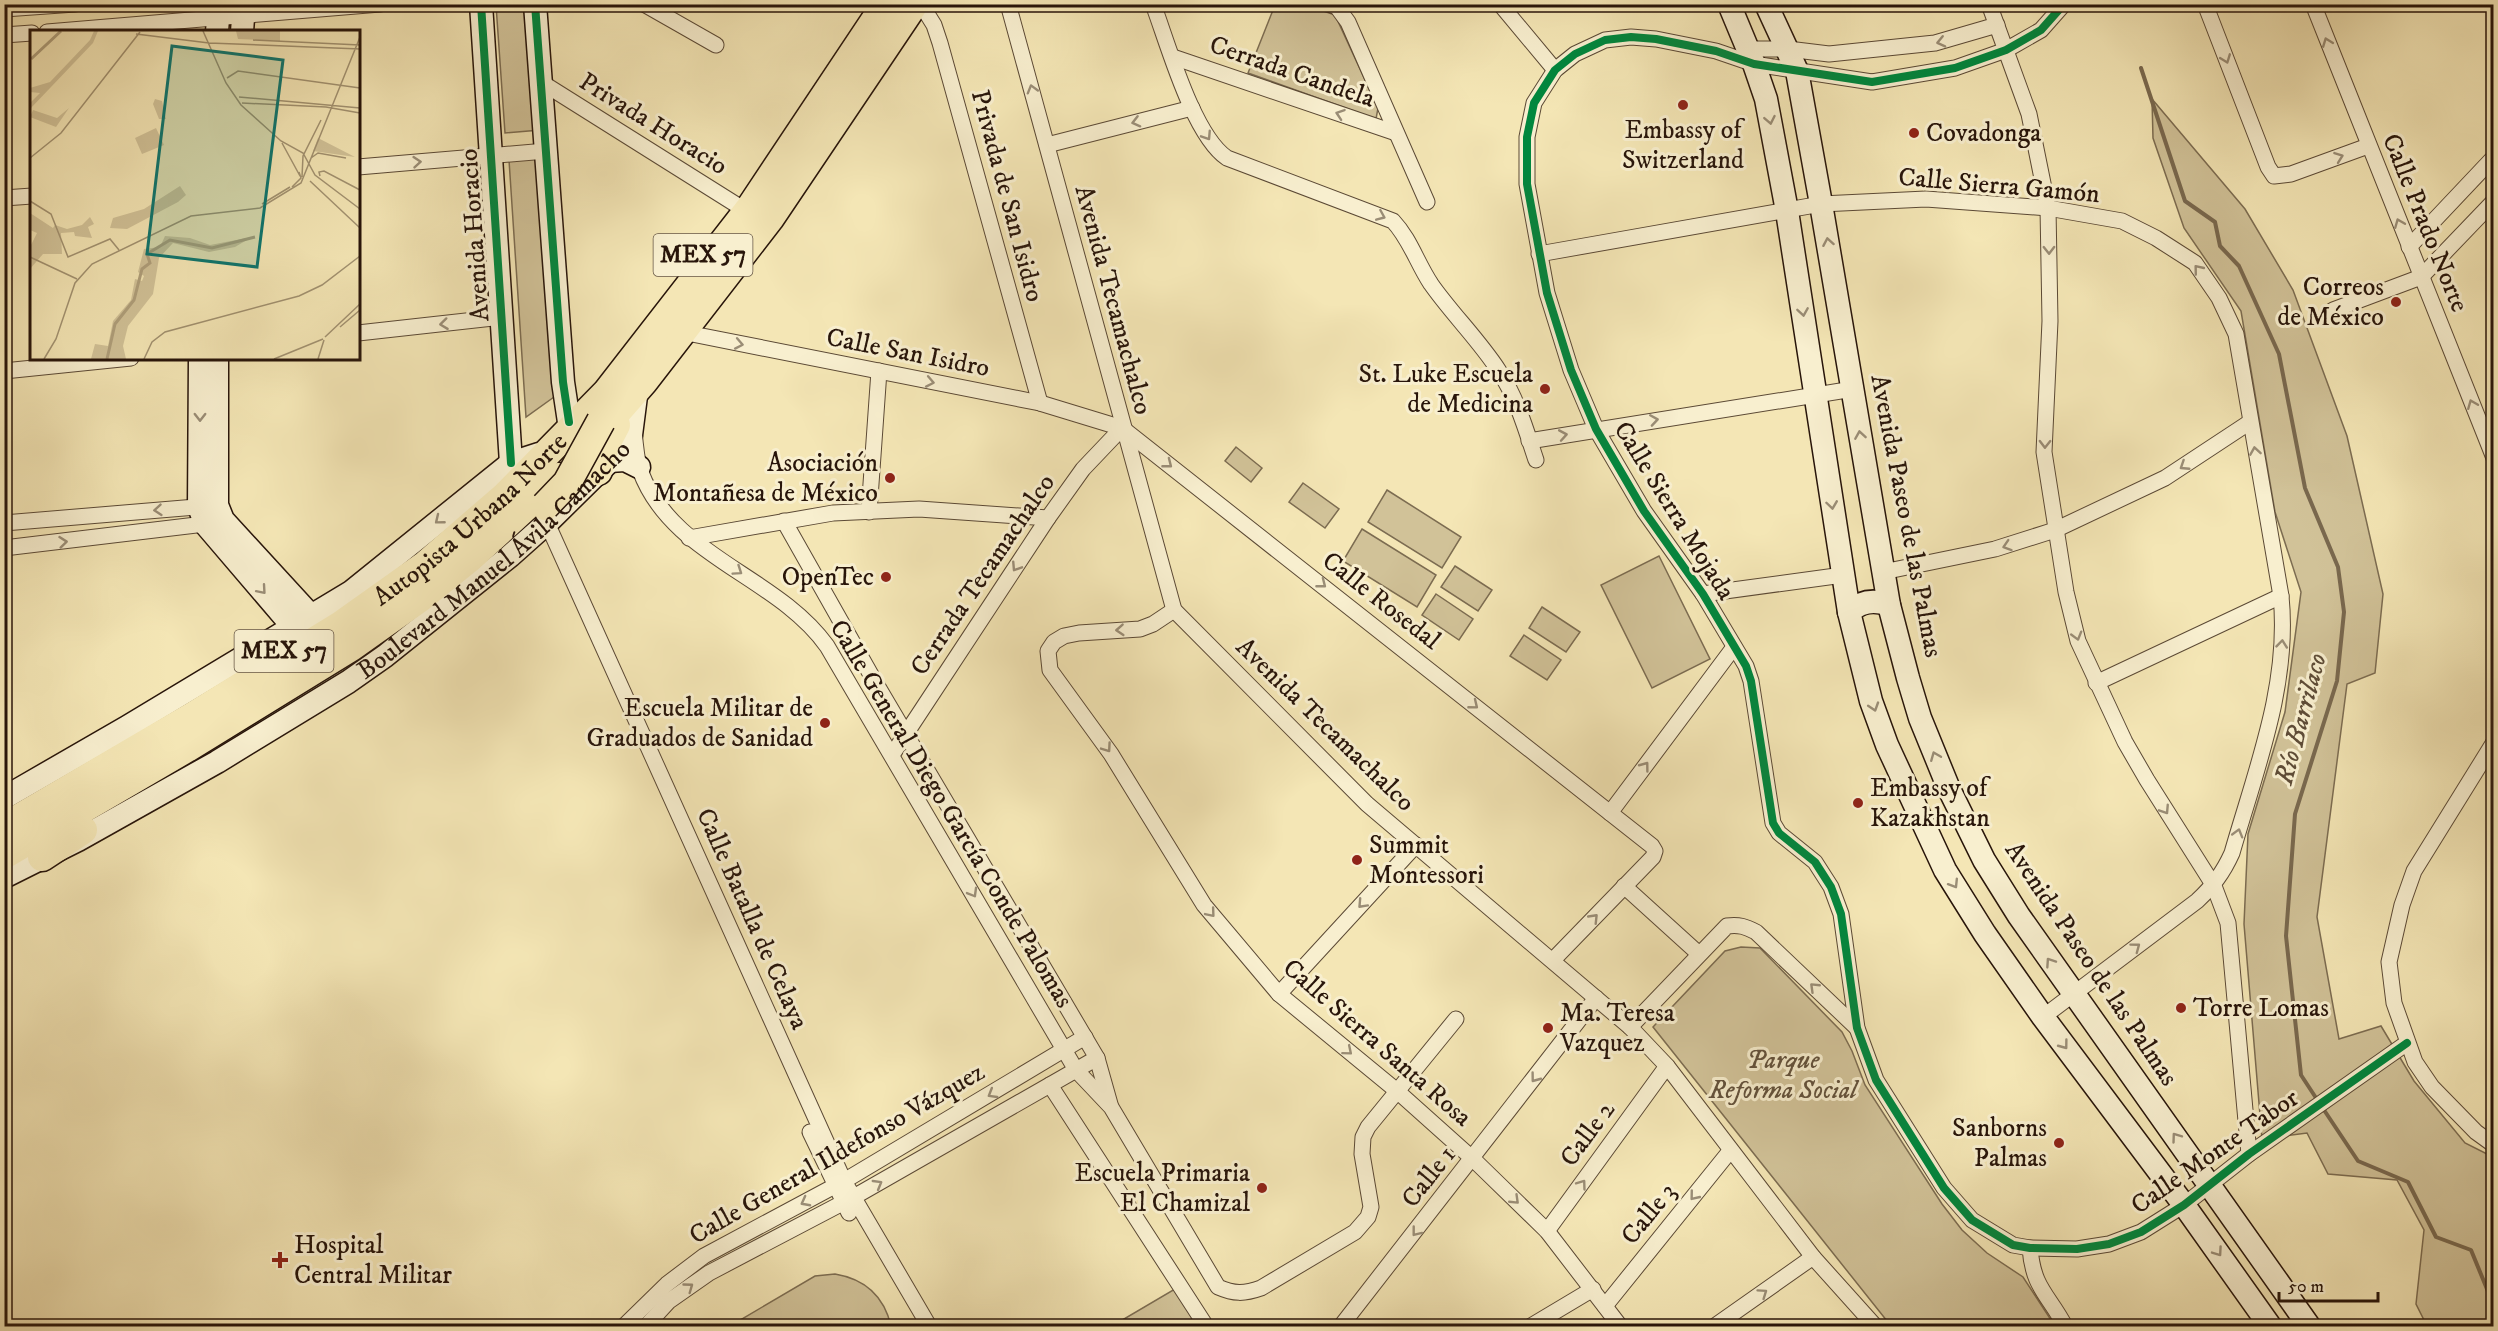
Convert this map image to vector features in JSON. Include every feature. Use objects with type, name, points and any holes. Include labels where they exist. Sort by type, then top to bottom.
[{"type":"highway","name":"Boulevard Manuel Ávila Camacho","points":[[4,815],[235,681],[359,602],[431,549],[539,454],[569,422],[740,207],[877,4]]},
{"type":"highway","name":"Autopista Urbana Norte","points":[[4,826],[193,716],[341,625],[424,566],[505,496],[607,392],[750,208],[886,4]]},
{"type":"highway","name":"Autopista Urbana Norte","points":[[4,846],[264,692],[397,604],[435,576],[517,505],[601,421],[753,230],[814,144],[906,4]]},
{"type":"highway","name":"Boulevard Manuel Ávila Camacho","points":[[4,855],[351,647],[420,598],[471,557],[565,470],[640,389],[770,218],[914,4]]},
{"type":"highway","points":[[603,466],[610,435],[640,389]]},
{"type":"highway","points":[[42,857],[319,689],[369,654],[490,558],[567,483],[601,421]]},
{"type":"main road","name":"Avenida Horacio","points":[[481,4],[511,463]]},
{"type":"main road","points":[[534,4],[563,382],[569,422]]},
{"type":"main road","points":[[1719,4],[1749,49]]},
{"type":"main road","points":[[1729,4],[1749,49],[1766,99],[1787,211],[1849,612],[1871,701],[1887,746],[1914,808],[1945,870],[1985,934],[2043,1017],[2184,1204],[2270,1326]]},
{"type":"main road","name":"Avenida Paseo de las Palmas","points":[[1766,4],[1797,71],[1889,605],[1917,708],[1949,789],[1984,860],[2073,995],[2211,1185],[2309,1326]]},
{"type":"main road","points":[[200,360],[211,514],[303,622]]},
{"type":"main road","points":[[211,514],[217,360]]},
{"type":"main road","name":"Boulevard Manuel Ávila Camacho","points":[[4,877],[78,840],[217,762],[348,682],[448,607],[543,527],[626,444],[633,425],[640,389]]},
{"type":"main road","name":"Boulevard Manuel Ávila Camacho","points":[[4,798],[351,592],[511,463],[539,454]]},
{"type":"main road","points":[[603,466],[625,460],[639,467]]},
{"type":"main road","points":[[1841,564],[1878,547]]},
{"type":"main road","points":[[1849,612],[1862,603],[1878,601],[1889,605]]},
{"type":"street","points":[[4,9],[75,4]]},
{"type":"street","points":[[71,30],[380,4]]},
{"type":"street","points":[[644,4],[716,45]]},
{"type":"street","name":"Privada de San Isidro","points":[[921,4],[934,25],[940,43],[1040,403]]},
{"type":"street","name":"Avenida Tecamachalco","points":[[1008,4],[1122,428],[1174,610],[1367,804],[1630,1027],[1667,1066],[1730,1151],[1814,1257],[1875,1326]]},
{"type":"street","points":[[1153,4],[1192,108],[1205,135],[1218,152],[1227,158],[1393,221],[1408,240],[1425,275],[1436,291],[1498,369],[1510,389],[1536,460]]},
{"type":"street","points":[[1329,4],[1337,7],[1348,22],[1427,202]]},
{"type":"street","points":[[1500,4],[1555,70]]},
{"type":"street","points":[[1989,4],[2029,114],[2048,208],[2050,321],[2044,452],[2066,592],[2078,641],[2096,683],[2147,780],[2214,886],[2228,923],[2249,1154]]},
{"type":"street","name":"Calle Sierra Mojada","points":[[1749,49],[1797,71],[1872,82],[1955,68],[2006,50],[2041,30],[2064,4]]},
{"type":"street","points":[[2205,4],[2268,167],[2274,176],[2292,174],[2368,146]]},
{"type":"street","name":"Calle Prado Norte","points":[[2313,4],[2493,458]]},
{"type":"street","name":"Calle Sierra Mojada","points":[[1997,25],[1935,44],[1829,54],[1788,49],[1716,51],[1656,39],[1631,37],[1605,40],[1575,54],[1555,70],[1534,103],[1527,136],[1527,184],[1547,293],[1571,370],[1596,429],[1644,511],[1703,594],[1746,666],[1751,681],[1773,823],[1779,833],[1815,862],[1831,887],[1841,914],[1857,1028],[1876,1080],[1944,1188],[1972,1220],[2013,1245],[2030,1248]]},
{"type":"street","points":[[4,35],[30,33]]},
{"type":"street","name":"Cerrada Candela","points":[[1173,57],[1396,133]]},
{"type":"street","name":"Privada Horacio","points":[[541,82],[740,207]]},
{"type":"street","points":[[1047,145],[1192,108]]},
{"type":"street","points":[[360,167],[546,151]]},
{"type":"street","points":[[2409,247],[2493,157]]},
{"type":"street","points":[[4,198],[30,196]]},
{"type":"street","name":"Calle Sierra Gamón","points":[[1539,254],[1821,204],[1926,199],[2048,208],[2122,221],[2156,238],[2195,263],[2219,298],[2236,334],[2281,596],[2284,626],[2276,702],[2232,853],[2214,886],[2043,1017]]},
{"type":"street","points":[[2333,310],[2421,277],[2493,201]]},
{"type":"street","points":[[360,333],[502,317]]},
{"type":"street","name":"Calle San Isidro","points":[[682,332],[1040,403],[1122,428]]},
{"type":"street","points":[[4,371],[111,360]]},
{"type":"street","points":[[869,512],[879,371]]},
{"type":"street","points":[[1529,441],[1853,389]]},
{"type":"street","points":[[1883,572],[1995,549],[2055,530],[2165,478],[2250,422]]},
{"type":"street","name":"Calle General Diego García Conde Palomas","points":[[633,425],[639,467],[656,500],[671,521],[689,538],[803,617],[827,645],[1064,1051],[1076,1070],[1111,1107],[1218,1287],[1231,1293],[1247,1293],[1261,1288],[1362,1225],[1371,1207],[1362,1154],[1363,1137],[1368,1127],[1397,1091]]},
{"type":"street","name":"Cerrada Tecamachalco","points":[[892,755],[1048,518],[1083,469],[1122,428]]},
{"type":"street","name":"Calle Rosedal","points":[[1122,428],[1655,851],[1653,857],[1624,886]]},
{"type":"street","points":[[689,538],[833,513],[919,509],[1048,518]]},
{"type":"street","points":[[4,523],[211,514]]},
{"type":"street","points":[[4,548],[211,514]]},
{"type":"street","name":"Calle General Diego García Conde Palomas","points":[[784,521],[875,682],[1097,1058],[1111,1107]]},
{"type":"street","name":"Calle Batalla de Celaya","points":[[543,527],[839,1184],[917,1326]]},
{"type":"street","points":[[1703,594],[1841,564]]},
{"type":"street","points":[[2096,683],[2281,596]]},
{"type":"street","name":"Calle Sierra Santa Rosa","points":[[1174,610],[1153,624],[1140,629],[1064,636],[1054,642],[1048,651],[1047,661],[1050,670],[1111,754],[1204,905],[1279,994],[1397,1091],[1473,1159],[1547,1231],[1620,1326]]},
{"type":"street","points":[[1610,813],[1734,647]]},
{"type":"street","points":[[855,693],[875,682]]},
{"type":"street","points":[[2493,742],[2414,871],[2402,905],[2389,962],[2394,1003],[2415,1062],[2432,1087],[2475,1132],[2493,1145]]},
{"type":"street","points":[[1279,994],[1416,845]]},
{"type":"street","points":[[1553,960],[1624,886],[1700,954]]},
{"type":"street","points":[[1630,1027],[1727,926],[1741,925],[1756,932],[1857,1028]]},
{"type":"street","name":"Calle 1","points":[[1341,1326],[1596,998]]},
{"type":"street","points":[[1397,1091],[1456,1019]]},
{"type":"street","name":"Calle General Ildefonso Vázquez","points":[[624,1326],[667,1284],[704,1256],[839,1184],[1085,1037]]},
{"type":"street","name":"Calle Monte Tabor","points":[[2030,1248],[2077,1249],[2109,1244],[2141,1232],[2211,1185],[2249,1154],[2407,1043]]},
{"type":"street","name":"Calle General Ildefonso Vázquez","points":[[646,1326],[669,1301],[709,1273],[848,1200],[1097,1058]]},
{"type":"street","name":"Calle 2","points":[[1547,1231],[1667,1066]]},
{"type":"street","points":[[1050,1085],[1206,1326]]},
{"type":"street","name":"Calle 3","points":[[1605,1306],[1730,1151]]},
{"type":"street","name":"Calle Batalla de Celaya","points":[[848,1200],[929,1326]]},
{"type":"street","points":[[2030,1248],[2031,1270],[2036,1282],[2065,1326]]},
{"type":"street","points":[[1715,1326],[1814,1257]]},
{"type":"street","points":[[1531,1326],[1593,1289]]},
{"type":"green space","points":[[496,5],[531,5],[540,130],[505,133]]},
{"type":"green space","points":[[1275,5],[1306,5],[1335,15],[1378,108],[1376,119],[1248,73]]},
{"type":"green space","points":[[2152,99],[2245,209],[2293,290],[2347,436],[2383,594],[2375,673],[2347,684],[2317,917],[2339,1039],[2381,1026],[2414,1081],[2465,1143],[2493,1157],[2493,1326],[2427,1326],[2416,1304],[2424,1230],[2397,1180],[2328,1174],[2307,1133],[2262,1139],[2244,924],[2248,834],[2285,712],[2301,592],[2275,512],[2241,311],[2184,228],[2153,138]]},
{"type":"green space","points":[[547,158],[561,392],[526,417],[509,160]]},
{"type":"green space","points":[[1236,447],[1262,468],[1251,482],[1225,461]]},
{"type":"green space","points":[[1303,483],[1339,509],[1325,528],[1289,502]]},
{"type":"green space","points":[[1387,490],[1461,537],[1442,568],[1368,522]]},
{"type":"green space","points":[[1362,529],[1436,575],[1417,607],[1343,561]]},
{"type":"green space","points":[[1659,556],[1710,659],[1652,688],[1601,585]]},
{"type":"green space","points":[[1455,566],[1492,590],[1478,611],[1441,587]]},
{"type":"green space","points":[[1436,594],[1473,619],[1459,640],[1422,615]]},
{"type":"green space","points":[[1542,607],[1580,632],[1566,652],[1529,628]]},
{"type":"green space","points":[[1524,635],[1561,660],[1547,680],[1510,656]]},
{"type":"green space","name":"Parque Reforma Social","points":[[1741,947],[1760,948],[1842,1032],[1865,1085],[1942,1204],[1962,1230],[1987,1253],[2023,1277],[2055,1326],[1891,1326],[1653,1027],[1725,951]]},
{"type":"green space","points":[[835,1274],[855,1280],[872,1291],[884,1306],[891,1326],[730,1326],[815,1276]]},
{"type":"green space","points":[[1180,1286],[1204,1326],[1112,1326]]},
{"type":"waterway","name":"Río Barrilaco","points":[[2141,68],[2185,201],[2215,222],[2220,246],[2239,266],[2279,354],[2305,488],[2338,567],[2344,612],[2337,681],[2295,814],[2286,936],[2301,1075],[2318,1101]]},
{"type":"waterway","name":"Río Barrilaco","points":[[2322,1107],[2358,1161],[2408,1182],[2436,1237],[2471,1250],[2494,1306]]},
{"type":"cycle path","points":[[481,4],[511,463]]},
{"type":"cycle path","points":[[535,4],[563,382],[569,422]]},
{"type":"cycle path","points":[[2064,4],[2041,30],[2006,50],[1955,68],[1872,82],[1754,64],[1716,51],[1656,39],[1631,37],[1605,40],[1575,54],[1555,70],[1534,103],[1527,137],[1527,184],[1547,293],[1571,370],[1596,429],[1644,511],[1703,594],[1746,666],[1751,681],[1773,823],[1779,833],[1815,862],[1831,887],[1841,914],[1857,1028],[1876,1080],[1944,1188],[1972,1220],[2013,1245],[2030,1248],[2077,1249],[2109,1244],[2141,1232],[2184,1205],[2249,1154],[2407,1043]]},
{"type":"place","name":"Embassy of Switzerland","points":[[1683,105]]},
{"type":"place","name":"Covadonga","points":[[1914,133]]},
{"type":"place","name":"Correos de México","points":[[2396,302]]},
{"type":"place","name":"St. Luke Escuela de Medicina","points":[[1545,389]]},
{"type":"place","name":"Asociación Montañesa de México","points":[[890,478]]},
{"type":"place","name":"OpenTec","points":[[886,577]]},
{"type":"place","name":"Escuela Militar de Graduados de Sanidad","points":[[825,723]]},
{"type":"place","name":"Embassy of Kazakhstan","points":[[1858,803]]},
{"type":"place","name":"Summit Montessori","points":[[1357,860]]},
{"type":"place","name":"Torre Lomas","points":[[2181,1008]]},
{"type":"place","name":"Ma. Teresa Vazquez","points":[[1548,1028]]},
{"type":"place","name":"Sanborns Palmas","points":[[2059,1143]]},
{"type":"place","name":"Escuela Primaria El Chamizal","points":[[1262,1188]]},
{"type":"place","name":"Hospital Central Militar","points":[[280,1260]]}]
